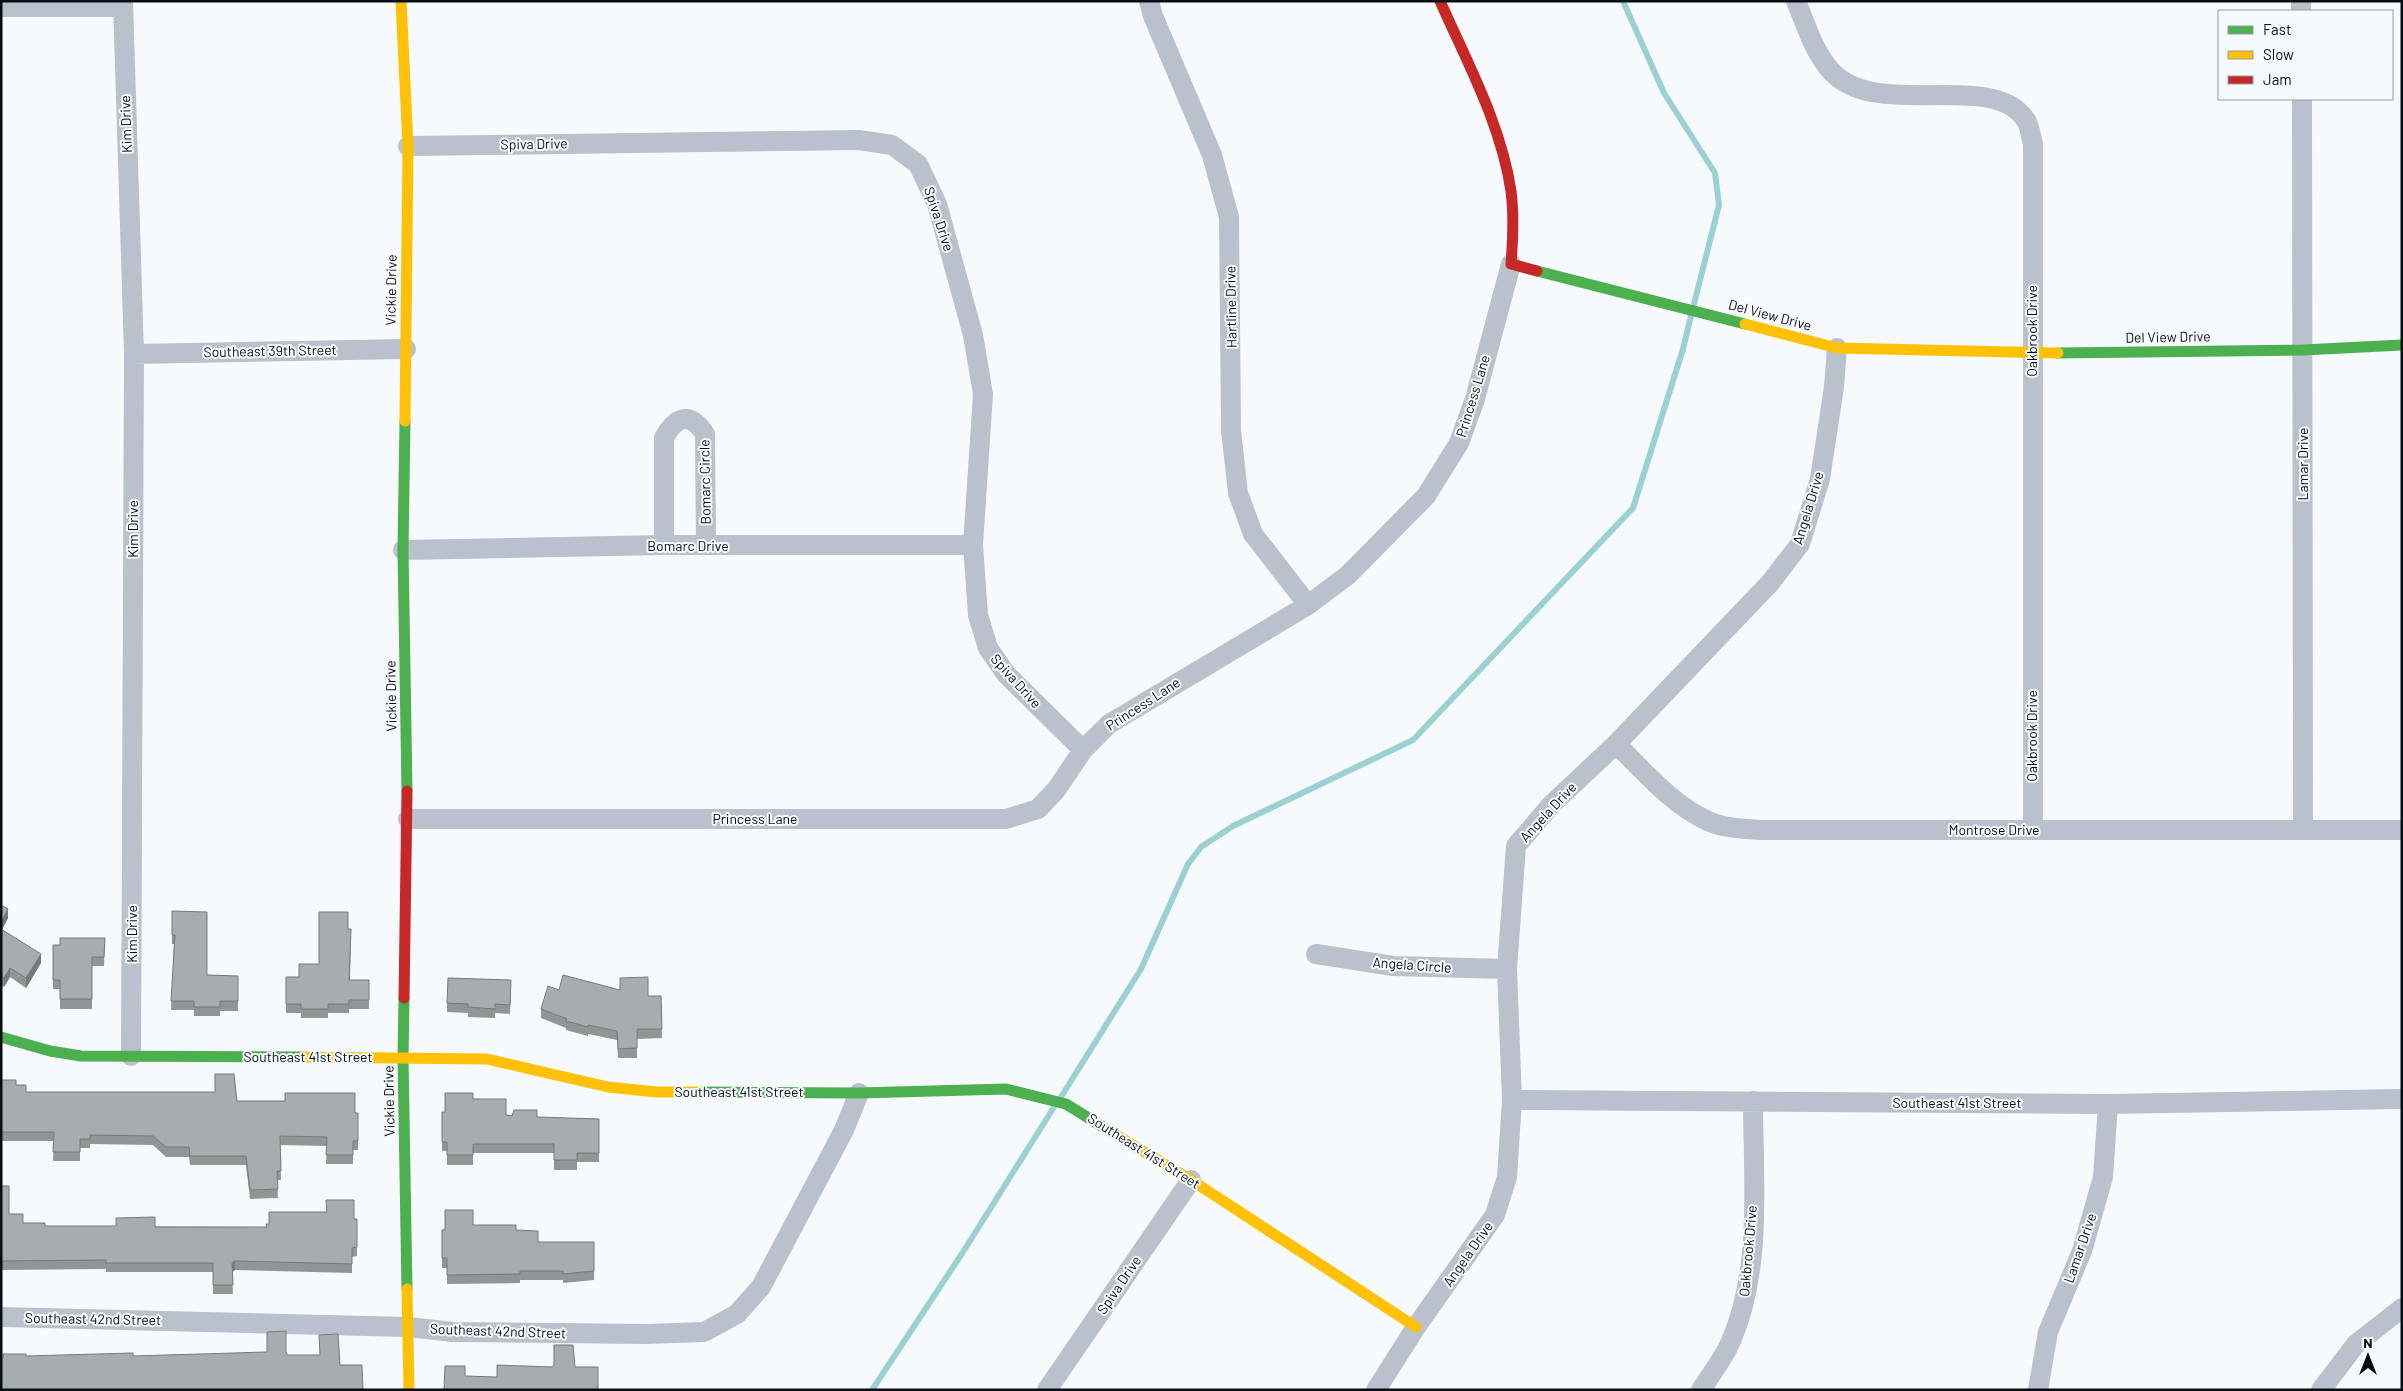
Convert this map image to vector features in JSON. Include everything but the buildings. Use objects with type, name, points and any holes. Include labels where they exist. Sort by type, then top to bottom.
[{"type":"street","name":"Vickie Drive","points":[[401,1],[408,146],[403,550],[408,819],[403,1058],[409,1390]]},
{"type":"street","name":"Hartline Drive","points":[[1149,1],[1153,16],[1212,154],[1229,217],[1232,430],[1238,492],[1253,534],[1308,605]]},
{"type":"street","points":[[1440,1],[1492,121],[1510,180],[1513,229],[1511,264]]},
{"type":"street","name":"Oakbrook Drive","points":[[1796,1],[1820,56],[1833,73],[1853,86],[1889,95],[1977,95],[2007,103],[2027,121],[2033,144],[2032,830]]},
{"type":"street","points":[[1,7],[123,4]]},
{"type":"street","name":"Kim Drive","points":[[123,4],[134,354],[132,1056]]},
{"type":"street","name":"Lamar Drive","points":[[2302,100],[2303,830]]},
{"type":"street","name":"Spiva Drive","points":[[408,146],[859,140],[892,145],[918,164],[937,204],[973,335],[983,394],[973,545],[978,615],[988,648],[1006,674],[1083,750]]},
{"type":"street","name":"Princess Lane","points":[[408,819],[1006,819],[1038,810],[1056,790],[1083,750],[1109,724],[1308,605],[1348,575],[1426,496],[1459,443],[1475,399],[1511,264]]},
{"type":"street","name":"Del View Drive","points":[[1511,264],[1837,348],[2032,353],[2303,350],[2402,345]]},
{"type":"street","name":"Angela Drive","points":[[1376,1390],[1416,1327],[1495,1215],[1507,1177],[1512,1100],[1507,969],[1516,846],[1552,805],[1616,744],[1770,584],[1800,544],[1820,479],[1837,348]]},
{"type":"street","name":"Southeast 39th Street","points":[[134,354],[406,349]]},
{"type":"street","name":"Del View Drive","points":[[2303,350],[2392,358]]},
{"type":"street","name":"Bomarc Circle","points":[[664,546],[664,438],[670,426],[678,420],[692,420],[699,424],[705,434],[706,546]]},
{"type":"street","name":"Bomarc Drive","points":[[403,550],[664,546],[973,545]]},
{"type":"street","name":"Montrose Drive","points":[[1616,744],[1659,786],[1690,810],[1709,821],[1732,827],[1765,830],[2402,830]]},
{"type":"street","name":"Angela Circle","points":[[1316,954],[1393,966],[1507,969]]},
{"type":"street","name":"Southeast 41st Street","points":[[1,1037],[43,1052],[98,1059],[132,1056],[487,1059],[608,1087],[656,1092],[859,1093],[1006,1090],[1066,1104],[1191,1180],[1416,1327]]},
{"type":"street","name":"Southeast 42nd Street","points":[[1,1317],[408,1327],[453,1332],[646,1334],[704,1332],[737,1314],[761,1287],[844,1130],[859,1093]]},
{"type":"street","name":"Southeast 41st Street","points":[[1512,1100],[2108,1104],[2402,1099]]},
{"type":"street","name":"Oakbrook Drive","points":[[1702,1390],[1731,1341],[1746,1296],[1753,1232],[1753,1101]]},
{"type":"street","name":"Lamar Drive","points":[[2038,1390],[2048,1332],[2082,1251],[2103,1177],[2108,1104]]},
{"type":"street","name":"Spiva Drive","points":[[1047,1390],[1191,1180]]},
{"type":"street","points":[[2321,1390],[2356,1344],[2402,1308]]},
{"type":"waterway","points":[[1623,1],[1664,93],[1715,173],[1719,205],[1694,304]]},
{"type":"waterway","points":[[1061,1097],[1141,969],[1188,864],[1201,847],[1233,826],[1413,740],[1633,508],[1683,349],[1691,316]]},
{"type":"waterway","points":[[872,1390],[963,1252],[1054,1107]]},
{"type":"traffic: fast","points":[[1537,271],[1745,324]]},
{"type":"traffic: fast","points":[[2058,353],[2303,350],[2402,345]]},
{"type":"traffic: fast","points":[[405,421],[403,550],[407,791]]},
{"type":"traffic: fast","points":[[404,998],[403,1058],[407,1289]]},
{"type":"traffic: fast","points":[[1,1037],[50,1051],[81,1056],[303,1057]]},
{"type":"traffic: fast","points":[[701,1092],[859,1093],[1006,1089],[1066,1104],[1103,1127]]},
{"type":"traffic: slow","points":[[401,1],[408,146],[405,421]]},
{"type":"traffic: slow","points":[[1745,324],[1837,348],[2058,353]]},
{"type":"traffic: slow","points":[[303,1057],[487,1059],[608,1087],[656,1092],[701,1092]]},
{"type":"traffic: slow","points":[[1103,1127],[1191,1180],[1416,1327]]},
{"type":"traffic: slow","points":[[407,1289],[409,1390]]},
{"type":"traffic: jam","points":[[1440,1],[1482,94],[1506,166],[1513,209],[1511,264],[1537,271]]},
{"type":"traffic: jam","points":[[404,998],[407,791]]}]
